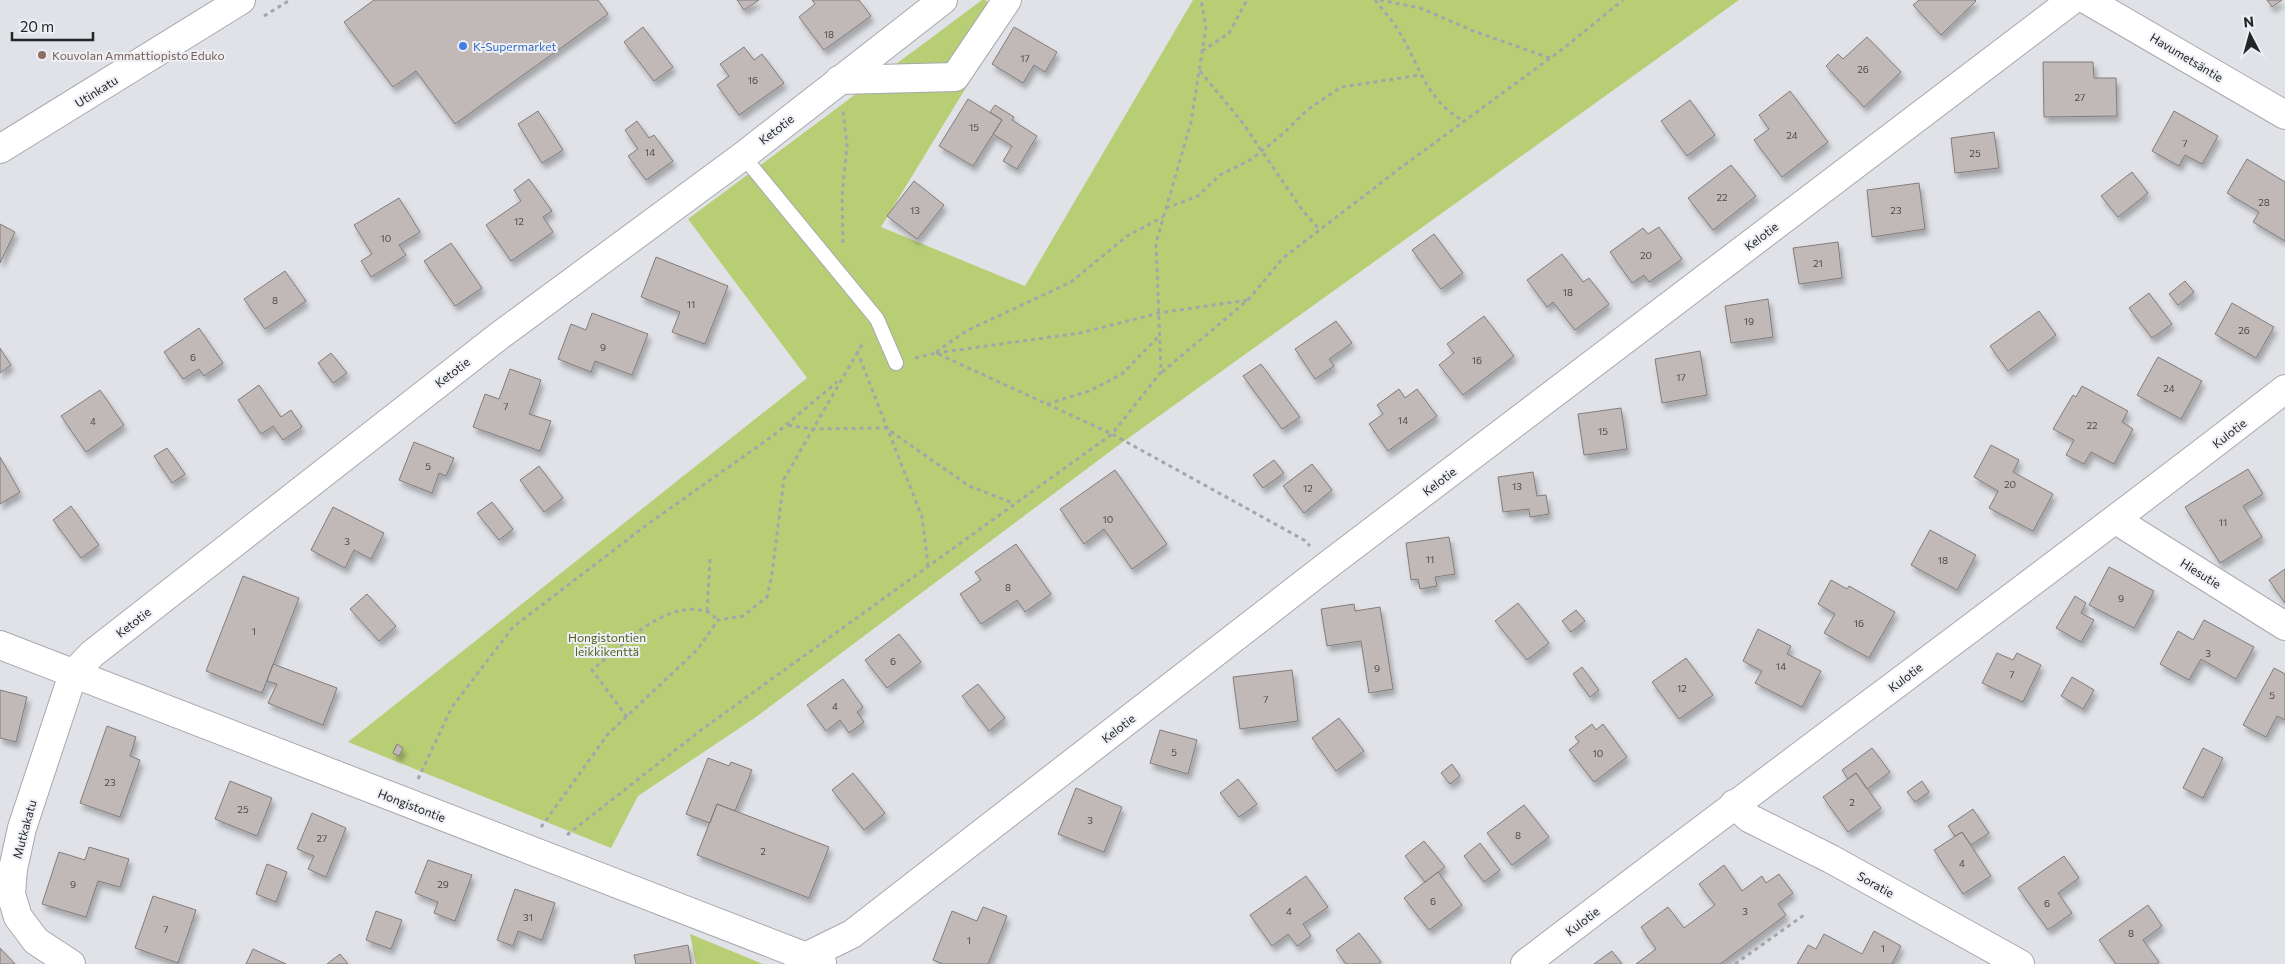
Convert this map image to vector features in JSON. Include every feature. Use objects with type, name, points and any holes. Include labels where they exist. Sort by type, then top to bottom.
[{"type":"street","name":"Utinkatu","points":[[0,149],[241,0]]},
{"type":"street","name":"Ketotie","points":[[73,674],[92,654],[498,336],[743,156],[943,0]]},
{"type":"street","points":[[839,80],[955,77],[1008,0]]},
{"type":"street","name":"Kelotie","points":[[811,962],[852,934],[1328,565],[2072,0]]},
{"type":"street","name":"Havumetsäntie","points":[[2087,0],[2120,7],[2285,115]]},
{"type":"street","name":"Kulotie","points":[[1525,964],[1734,804],[2116,520],[2285,389]]},
{"type":"street","name":"Hiesutie","points":[[2116,520],[2285,626]]},
{"type":"street","name":"Hongistontie","points":[[0,645],[741,931],[811,962]]},
{"type":"street","name":"Mutkakatu","points":[[70,964],[36,942],[18,917],[11,894],[13,869],[22,828],[73,674]]},
{"type":"street","name":"Soratie","points":[[1734,804],[1749,818],[1832,859],[2020,964]]},
{"type":"lane","points":[[743,156],[876,319],[896,363]]},
{"type":"path","points":[[1161,372],[1156,243],[1191,122],[1206,27],[1201,0]]},
{"type":"path","points":[[1202,52],[1229,33],[1247,0]]},
{"type":"path","points":[[1375,0],[1398,30],[1428,90],[1453,115],[1464,121]]},
{"type":"path","points":[[1380,0],[1420,8],[1476,32],[1551,58]]},
{"type":"path","points":[[562,838],[701,730],[1012,503],[1112,434],[1161,372],[1248,300],[1283,258],[1464,121],[1551,58],[1623,0]]},
{"type":"path","points":[[1199,70],[1242,122],[1303,211],[1320,230]]},
{"type":"path","points":[[1166,208],[1198,196],[1220,175],[1252,159],[1307,110],[1341,87],[1421,75]]},
{"type":"path","points":[[839,80],[847,145],[842,197],[843,244]]},
{"type":"path","points":[[936,353],[966,331],[1071,282],[1128,236],[1163,217]]},
{"type":"path","points":[[896,363],[936,353],[1080,333],[1159,313],[1248,300]]},
{"type":"path","points":[[539,829],[608,734],[698,650],[718,620],[743,616],[767,597],[772,574],[784,479],[811,429],[876,319]]},
{"type":"path","points":[[1046,404],[1089,391],[1122,374],[1160,335]]},
{"type":"path","points":[[857,351],[922,517],[928,565]]},
{"type":"path","points":[[936,353],[1112,434],[1304,540],[1328,565]]},
{"type":"path","points":[[416,782],[452,708],[513,627],[648,524],[787,424],[840,380]]},
{"type":"path","points":[[787,424],[811,429],[886,428],[969,486],[1012,503]]},
{"type":"path","points":[[707,611],[710,559]]},
{"type":"path","points":[[626,717],[592,670],[658,618],[676,611],[707,611],[718,620]]},
{"type":"path","points":[[1735,964],[1804,915]]},
{"type":"green space","name":"Hongistontien leikkikenttä","points":[[982,0],[985,0],[1009,17],[881,227],[1025,286],[1193,0],[1739,0],[1116,447],[756,717],[638,796],[611,848],[348,742],[807,378],[688,219]]},
{"type":"green space","points":[[690,934],[763,964],[696,964]]},
{"type":"building","name":"K-Supermarket","points":[[374,0],[598,0],[608,14],[455,124],[416,71],[393,87],[344,22]]},
{"type":"building","points":[[737,0],[759,0],[744,10]]},
{"type":"building","points":[[812,0],[859,0],[871,16],[824,50],[799,17],[815,4]]},
{"type":"building","points":[[1919,0],[1976,1],[1941,35],[1913,5]]},
{"type":"building","points":[[2267,0],[2282,0],[2272,7]]},
{"type":"building","points":[[643,27],[673,67],[654,81],[624,42]]},
{"type":"building","points":[[1014,27],[1057,52],[1045,72],[1034,65],[1023,83],[992,64]]},
{"type":"building","points":[[1867,37],[1901,72],[1864,107],[1826,66],[1838,54],[1843,59]]},
{"type":"building","points":[[744,47],[754,60],[762,54],[784,83],[739,115],[717,85],[729,76],[720,64]]},
{"type":"building","points":[[2043,62],[2093,62],[2094,78],[2116,78],[2117,116],[2044,117]]},
{"type":"building","points":[[1790,91],[1828,142],[1782,177],[1754,140],[1769,129],[1759,115]]},
{"type":"building","points":[[968,99],[1002,120],[973,166],[939,146]]},
{"type":"building","points":[[1690,100],[1715,135],[1687,156],[1661,121]]},
{"type":"building","points":[[995,105],[1014,117],[1012,120],[1037,136],[1017,169],[1003,161],[1012,146],[993,134],[1002,120],[990,112]]},
{"type":"building","points":[[538,111],[563,150],[542,163],[518,124]]},
{"type":"building","points":[[2174,111],[2218,136],[2202,164],[2185,155],[2179,166],[2152,151]]},
{"type":"building","points":[[637,121],[649,138],[654,135],[673,161],[646,180],[628,156],[638,149],[625,130]]},
{"type":"building","points":[[1994,132],[1999,168],[1955,173],[1951,138]]},
{"type":"building","points":[[2247,159],[2285,182],[2285,241],[2253,222],[2259,212],[2227,193]]},
{"type":"building","points":[[1731,165],[1756,196],[1713,230],[1688,198]]},
{"type":"building","points":[[2132,172],[2148,193],[2118,217],[2101,196]]},
{"type":"building","points":[[529,179],[552,211],[543,217],[553,232],[511,261],[486,225],[521,201],[514,190]]},
{"type":"building","points":[[914,181],[944,205],[917,239],[887,216]]},
{"type":"building","points":[[1919,183],[1925,229],[1872,237],[1867,190]]},
{"type":"building","points":[[399,198],[420,232],[399,245],[406,255],[371,277],[361,261],[372,254],[354,225]]},
{"type":"building","points":[[0,224],[15,232],[0,263]]},
{"type":"building","points":[[1659,227],[1682,259],[1649,282],[1644,275],[1632,283],[1610,252],[1643,228],[1648,234]]},
{"type":"building","points":[[1434,234],[1463,273],[1441,289],[1412,250]]},
{"type":"building","points":[[1838,242],[1842,278],[1799,284],[1793,248]]},
{"type":"building","points":[[451,243],[482,288],[455,306],[424,261]]},
{"type":"building","points":[[1562,254],[1583,282],[1589,278],[1609,304],[1575,330],[1553,302],[1547,307],[1527,280]]},
{"type":"building","points":[[656,257],[728,286],[705,344],[672,332],[680,312],[641,297]]},
{"type":"building","points":[[285,271],[306,301],[265,329],[244,299]]},
{"type":"building","points":[[2185,281],[2194,292],[2178,305],[2169,294]]},
{"type":"building","points":[[2149,293],[2172,324],[2152,338],[2129,308]]},
{"type":"building","points":[[1768,299],[1773,337],[1731,343],[1725,306]]},
{"type":"building","points":[[2232,303],[2274,327],[2256,358],[2215,334]]},
{"type":"building","points":[[2039,311],[2056,335],[2008,371],[1990,346]]},
{"type":"building","points":[[592,313],[648,334],[632,375],[595,361],[591,372],[558,359],[571,324],[586,330]]},
{"type":"building","points":[[1484,316],[1514,356],[1463,395],[1439,365],[1454,353],[1447,344]]},
{"type":"building","points":[[1336,321],[1352,343],[1329,359],[1334,366],[1315,379],[1295,349]]},
{"type":"building","points":[[199,328],[223,363],[204,376],[199,369],[183,379],[164,352]]},
{"type":"building","points":[[0,348],[11,365],[0,373]]},
{"type":"building","points":[[1700,351],[1707,395],[1662,403],[1655,359]]},
{"type":"building","points":[[331,353],[347,373],[333,383],[318,363]]},
{"type":"building","points":[[2158,357],[2202,381],[2181,419],[2137,395]]},
{"type":"building","points":[[1261,364],[1300,417],[1282,429],[1243,376]]},
{"type":"building","points":[[510,369],[541,380],[529,414],[551,421],[540,451],[473,427],[485,394],[499,399]]},
{"type":"building","points":[[259,385],[281,417],[291,410],[302,427],[283,440],[273,426],[261,434],[238,400]]},
{"type":"building","points":[[2082,386],[2128,411],[2122,422],[2133,429],[2114,464],[2091,452],[2084,464],[2066,455],[2074,440],[2053,429],[2073,395],[2076,397]]},
{"type":"building","points":[[1399,389],[1405,398],[1417,389],[1437,416],[1388,451],[1369,424],[1383,414],[1377,405]]},
{"type":"building","points":[[100,390],[124,425],[86,452],[61,416]]},
{"type":"building","points":[[1621,408],[1627,449],[1584,455],[1578,414]]},
{"type":"building","points":[[414,442],[454,458],[446,476],[439,473],[432,493],[399,480]]},
{"type":"building","points":[[1991,445],[2019,460],[2013,472],[2053,494],[2033,531],[1989,508],[1998,491],[1974,477]]},
{"type":"building","points":[[167,448],[185,474],[172,483],[154,456]]},
{"type":"building","points":[[0,457],[20,492],[0,504]]},
{"type":"building","points":[[1274,460],[1284,473],[1263,488],[1253,475]]},
{"type":"building","points":[[1312,464],[1332,490],[1304,513],[1283,486]]},
{"type":"building","points":[[539,466],[563,498],[544,512],[520,480]]},
{"type":"building","points":[[2248,469],[2263,494],[2243,506],[2262,537],[2220,563],[2185,507]]},
{"type":"building","points":[[1115,470],[1167,544],[1132,569],[1104,529],[1084,544],[1060,509]]},
{"type":"building","points":[[1533,472],[1537,496],[1546,495],[1549,514],[1530,517],[1529,509],[1503,512],[1498,477]]},
{"type":"building","points":[[492,502],[513,529],[499,540],[477,513]]},
{"type":"building","points":[[71,506],[99,545],[81,558],[53,520]]},
{"type":"building","points":[[333,507],[384,533],[371,559],[354,550],[345,568],[311,550]]},
{"type":"building","points":[[1930,530],[1976,555],[1957,590],[1911,565]]},
{"type":"building","points":[[1449,537],[1455,574],[1435,577],[1437,586],[1420,589],[1418,579],[1411,580],[1406,543]]},
{"type":"building","points":[[1016,544],[1051,594],[1025,612],[1017,600],[981,624],[960,594],[981,580],[975,572]]},
{"type":"building","points":[[2109,567],[2154,591],[2134,628],[2089,605]]},
{"type":"building","points":[[2285,569],[2285,603],[2269,580]]},
{"type":"building","points":[[243,576],[299,598],[262,693],[206,671]]},
{"type":"building","points":[[1831,580],[1847,589],[1849,586],[1895,612],[1869,658],[1824,633],[1835,614],[1818,604]]},
{"type":"building","points":[[367,594],[396,626],[379,641],[350,609]]},
{"type":"building","points":[[2075,596],[2086,603],[2081,613],[2094,620],[2081,642],[2056,628]]},
{"type":"building","points":[[1518,603],[1549,643],[1527,660],[1495,621]]},
{"type":"building","points":[[1354,604],[1355,611],[1380,607],[1393,689],[1369,693],[1361,641],[1327,646],[1321,609]]},
{"type":"building","points":[[1576,610],[1585,621],[1571,632],[1562,621]]},
{"type":"building","points":[[2204,620],[2254,647],[2236,679],[2201,659],[2189,680],[2160,664],[2178,631],[2193,640]]},
{"type":"building","points":[[1758,629],[1791,646],[1787,654],[1821,671],[1802,707],[1755,683],[1762,671],[1743,661]]},
{"type":"building","points":[[899,634],[921,662],[887,688],[865,660]]},
{"type":"building","points":[[1997,653],[2013,660],[2017,653],[2041,665],[2023,702],[1982,683]]},
{"type":"building","points":[[1686,658],[1713,695],[1679,719],[1652,682]]},
{"type":"building","points":[[273,664],[337,688],[323,725],[268,703],[277,684],[267,681]]},
{"type":"building","points":[[1582,667],[1599,690],[1590,697],[1573,674]]},
{"type":"building","points":[[2274,668],[2285,674],[2285,720],[2277,716],[2266,737],[2243,725]]},
{"type":"building","points":[[1292,670],[1298,721],[1240,729],[1233,677]]},
{"type":"building","points":[[2072,677],[2094,690],[2083,709],[2061,696]]},
{"type":"building","points":[[843,679],[863,707],[857,712],[864,722],[849,733],[840,720],[826,731],[807,705]]},
{"type":"building","points":[[978,684],[1005,718],[989,731],[962,696]]},
{"type":"building","points":[[0,690],[27,697],[16,742],[0,738]]},
{"type":"building","points":[[1339,718],[1364,751],[1336,771],[1312,738]]},
{"type":"building","points":[[1592,724],[1596,730],[1603,724],[1627,757],[1594,782],[1569,750],[1579,742],[1575,737]]},
{"type":"building","points":[[107,726],[136,737],[130,756],[140,760],[120,817],[80,803]]},
{"type":"building","points":[[1160,730],[1197,740],[1188,774],[1150,763]]},
{"type":"building","points":[[397,744],[403,748],[399,756],[393,753]]},
{"type":"building","points":[[1872,748],[1890,772],[1867,789],[1856,773],[1848,779],[1842,770]]},
{"type":"building","points":[[2203,748],[2223,758],[2203,798],[2183,788]]},
{"type":"building","points":[[708,758],[729,766],[731,762],[752,770],[735,811],[717,804],[710,823],[686,814]]},
{"type":"building","points":[[1452,764],[1460,776],[1450,784],[1441,773]]},
{"type":"building","points":[[853,773],[885,813],[864,830],[832,790]]},
{"type":"building","points":[[1856,773],[1881,808],[1848,832],[1823,797]]},
{"type":"building","points":[[1238,779],[1257,804],[1239,817],[1220,793]]},
{"type":"building","points":[[230,781],[272,798],[257,836],[215,819]]},
{"type":"building","points":[[1922,781],[1929,792],[1915,802],[1907,792]]},
{"type":"building","points":[[1076,788],[1122,807],[1104,852],[1058,834]]},
{"type":"building","points":[[717,804],[829,847],[809,898],[697,855]]},
{"type":"building","points":[[1524,805],[1549,837],[1512,865],[1487,833]]},
{"type":"building","points":[[1973,809],[1989,833],[1971,845],[1962,832],[1955,836],[1948,826]]},
{"type":"building","points":[[312,813],[346,828],[326,877],[308,869],[314,856],[297,849]]},
{"type":"building","points":[[1962,832],[1991,876],[1963,894],[1934,850]]},
{"type":"building","points":[[1424,841],[1445,867],[1425,882],[1405,856]]},
{"type":"building","points":[[1480,843],[1500,870],[1484,882],[1464,856]]},
{"type":"building","points":[[89,847],[129,859],[120,887],[98,881],[86,917],[42,904],[59,852],[85,860]]},
{"type":"building","points":[[2064,856],[2079,878],[2058,893],[2072,913],[2048,930],[2018,888]]},
{"type":"building","points":[[428,860],[472,875],[455,921],[434,913],[438,902],[415,893]]},
{"type":"building","points":[[267,864],[287,872],[276,902],[256,894]]},
{"type":"building","points":[[1724,865],[1742,891],[1762,876],[1766,883],[1779,874],[1793,893],[1778,904],[1786,915],[1720,964],[1636,964],[1656,949],[1641,927],[1668,907],[1684,928],[1715,905],[1699,884]]},
{"type":"building","points":[[1438,872],[1462,905],[1429,930],[1404,898]]},
{"type":"building","points":[[1306,876],[1328,907],[1303,924],[1311,936],[1297,946],[1288,934],[1272,946],[1250,915]]},
{"type":"building","points":[[515,889],[555,903],[542,940],[518,931],[513,946],[497,940]]},
{"type":"building","points":[[153,896],[196,910],[178,963],[135,948]]},
{"type":"building","points":[[2148,905],[2162,926],[2143,940],[2159,962],[2156,964],[2116,964],[2099,940]]},
{"type":"building","points":[[983,907],[1007,916],[988,964],[943,964],[933,960],[952,911],[977,921]]},
{"type":"building","points":[[376,911],[402,920],[391,949],[366,940]]},
{"type":"building","points":[[1874,931],[1901,946],[1892,964],[1797,964],[1808,945],[1816,949],[1824,934],[1862,954]]},
{"type":"building","points":[[1359,933],[1381,962],[1378,964],[1346,964],[1336,950]]},
{"type":"building","points":[[688,945],[691,964],[636,964],[634,955]]},
{"type":"building","points":[[0,948],[15,964],[0,964]]},
{"type":"building","points":[[253,949],[286,964],[246,964]]},
{"type":"building","points":[[1612,951],[1622,964],[1594,964]]},
{"type":"building","points":[[340,954],[348,964],[327,964]]},
{"type":"place","name":"K-Supermarket","points":[[463,46]]},
{"type":"place","name":"Kouvolan Ammattiopisto Eduko","points":[[42,55]]}]
